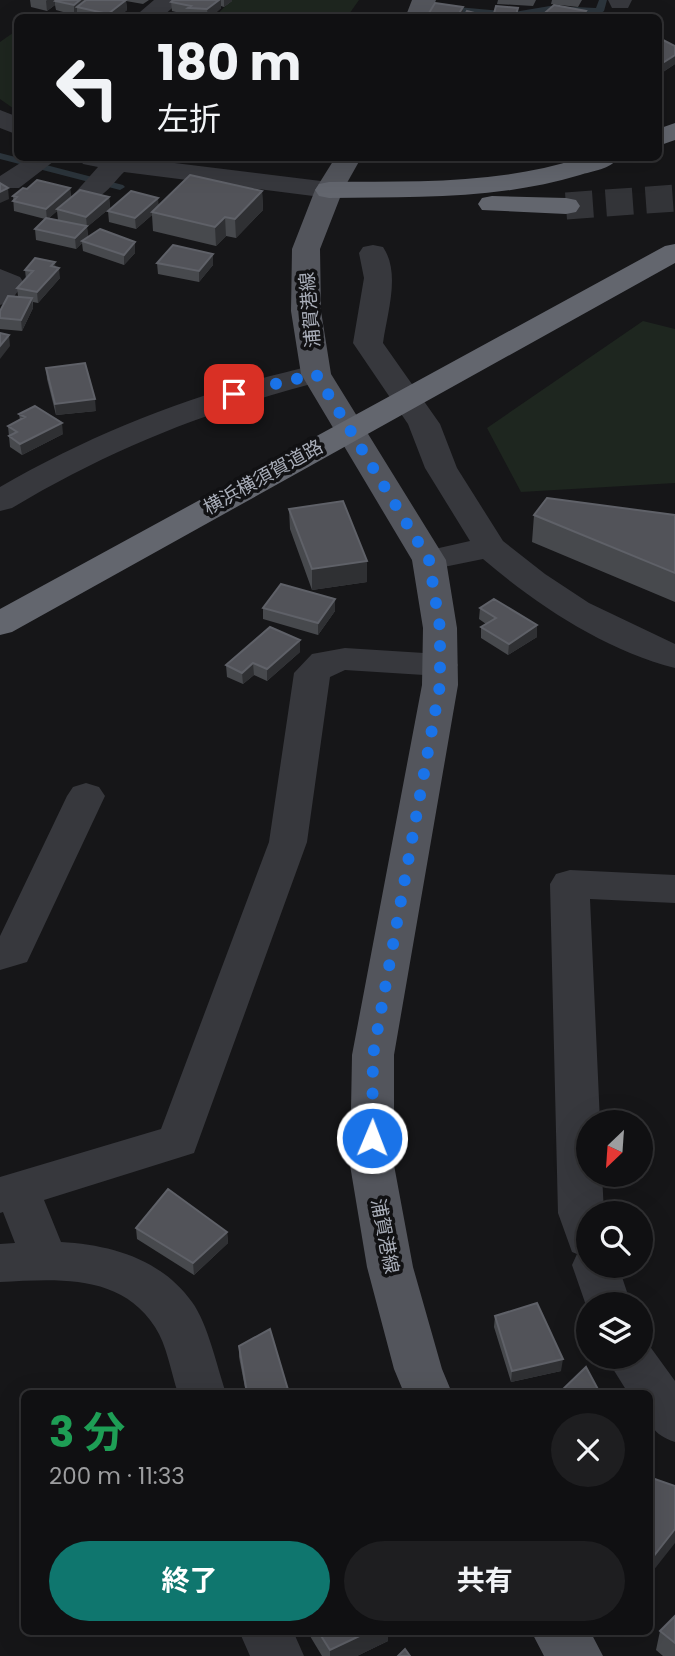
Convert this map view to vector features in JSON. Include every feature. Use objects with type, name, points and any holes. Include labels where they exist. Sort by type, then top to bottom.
[{"type":"highway","points":[[324,202],[495,187],[570,170],[596,161]]},
{"type":"highway","points":[[324,202],[566,206]]},
{"type":"highway","name":"横浜横須賀道路","points":[[0,604],[185,510],[412,386],[675,236]]},
{"type":"highway","name":"横浜横須賀道路","points":[[412,386],[675,252]]},
{"type":"highway","name":"横浜横須賀道路","points":[[0,624],[185,510]]},
{"type":"main road","name":"浦賀港線","points":[[346,161],[324,202],[306,249],[306,311],[316,374],[429,560],[440,628],[440,685],[373,1055],[372,1165],[390,1267],[418,1369],[427,1390]]},
{"type":"main road","points":[[560,1635],[576,1656]]},
{"type":"street","points":[[150,14],[169,0]]},
{"type":"street","points":[[9,181],[40,161]]},
{"type":"street","points":[[88,194],[104,161]]},
{"type":"street","points":[[121,161],[241,168],[324,202]]},
{"type":"street","points":[[373,253],[378,278],[368,344],[424,424],[441,468],[489,547],[519,572],[585,618],[675,657]]},
{"type":"street","points":[[0,278],[10,283],[0,296]]},
{"type":"street","points":[[0,501],[145,424],[234,394],[316,374]]},
{"type":"street","points":[[429,560],[489,547]]},
{"type":"street","points":[[45,1260],[9,1193],[178,1141],[288,842],[311,697],[312,673],[325,662],[345,659],[440,665]]},
{"type":"street","points":[[0,956],[13,951],[86,796]]},
{"type":"street","points":[[581,1201],[570,884],[675,889]]},
{"type":"street","points":[[0,1263],[45,1260],[101,1264],[143,1282],[176,1317],[201,1390]]},
{"type":"street","points":[[638,1369],[675,1419]]},
{"type":"street","points":[[267,1635],[277,1656]]},
{"type":"shaded area","points":[[231,0],[359,0],[349,14],[218,14]]},
{"type":"shaded area","points":[[14,32],[14,109],[0,99],[0,42]]},
{"type":"shaded area","points":[[643,321],[675,329],[675,483],[521,492],[487,428]]},
{"type":"building","points":[[56,0],[80,0],[74,5]]},
{"type":"building","points":[[86,0],[126,0],[108,14],[77,7]]},
{"type":"building","points":[[219,0],[207,9],[188,8],[191,6],[171,2]]},
{"type":"building","points":[[435,3],[463,7],[459,14],[428,14]]},
{"type":"building","points":[[554,5],[586,11],[583,14],[544,14]]},
{"type":"building","points":[[496,6],[518,8],[516,14],[494,14]]},
{"type":"building","points":[[662,41],[675,46],[675,55],[664,62],[662,62]]},
{"type":"building","points":[[190,175],[262,191],[235,219],[225,217],[215,227],[152,212]]},
{"type":"building","points":[[37,180],[70,188],[46,209],[13,201],[17,197],[13,196]]},
{"type":"building","points":[[0,183],[8,188],[0,192]]},
{"type":"building","points":[[80,190],[109,197],[86,217],[57,209]]},
{"type":"building","points":[[131,191],[158,198],[135,218],[108,211]]},
{"type":"building","points":[[46,218],[87,226],[75,238],[35,229]]},
{"type":"building","points":[[100,229],[135,242],[124,255],[82,241]]},
{"type":"building","points":[[173,245],[213,254],[199,271],[157,263]]},
{"type":"building","points":[[35,258],[55,262],[51,266],[59,268],[37,292],[17,288],[33,271],[25,270]]},
{"type":"building","points":[[8,296],[32,298],[21,320],[0,318],[0,311]]},
{"type":"building","points":[[0,333],[9,335],[0,346]]},
{"type":"building","points":[[85,363],[95,399],[55,404],[46,368]]},
{"type":"building","points":[[35,406],[62,423],[20,444],[9,436],[17,432],[8,426],[25,417],[19,414]]},
{"type":"building","points":[[547,498],[675,515],[675,573],[534,515]]},
{"type":"building","points":[[343,501],[367,561],[312,569],[289,509]]},
{"type":"building","points":[[281,584],[335,599],[318,623],[263,608]]},
{"type":"building","points":[[494,599],[537,625],[509,644],[481,627],[496,618],[480,608]]},
{"type":"building","points":[[270,627],[300,640],[267,669],[253,663],[242,673],[226,665]]},
{"type":"building","points":[[168,1189],[227,1232],[193,1263],[136,1228]]},
{"type":"building","points":[[537,1303],[563,1359],[512,1371],[495,1316]]},
{"type":"building","points":[[270,1329],[288,1390],[246,1390],[239,1346]]},
{"type":"building","points":[[587,1369],[598,1390],[562,1390]]},
{"type":"building","points":[[653,1478],[675,1486],[675,1529],[653,1557]]},
{"type":"building","points":[[675,1616],[675,1643],[660,1631]]},
{"type":"building","points":[[321,1635],[362,1635],[330,1650]]},
{"type":"building","points":[[405,1649],[410,1656],[398,1656]]},
{"type":"waterway","points":[[520,14],[550,9],[600,11],[603,0]]},
{"type":"waterway","points":[[446,9],[503,14]]},
{"type":"waterway","points":[[0,156],[14,160]]},
{"type":"waterway","points":[[19,161],[120,187]]},
{"type":"tunnel","points":[[566,206],[675,198]]},
{"type":"route","points":[[234,394],[316,374],[429,560],[440,628],[440,685],[373,1055],[372,1138]]}]
